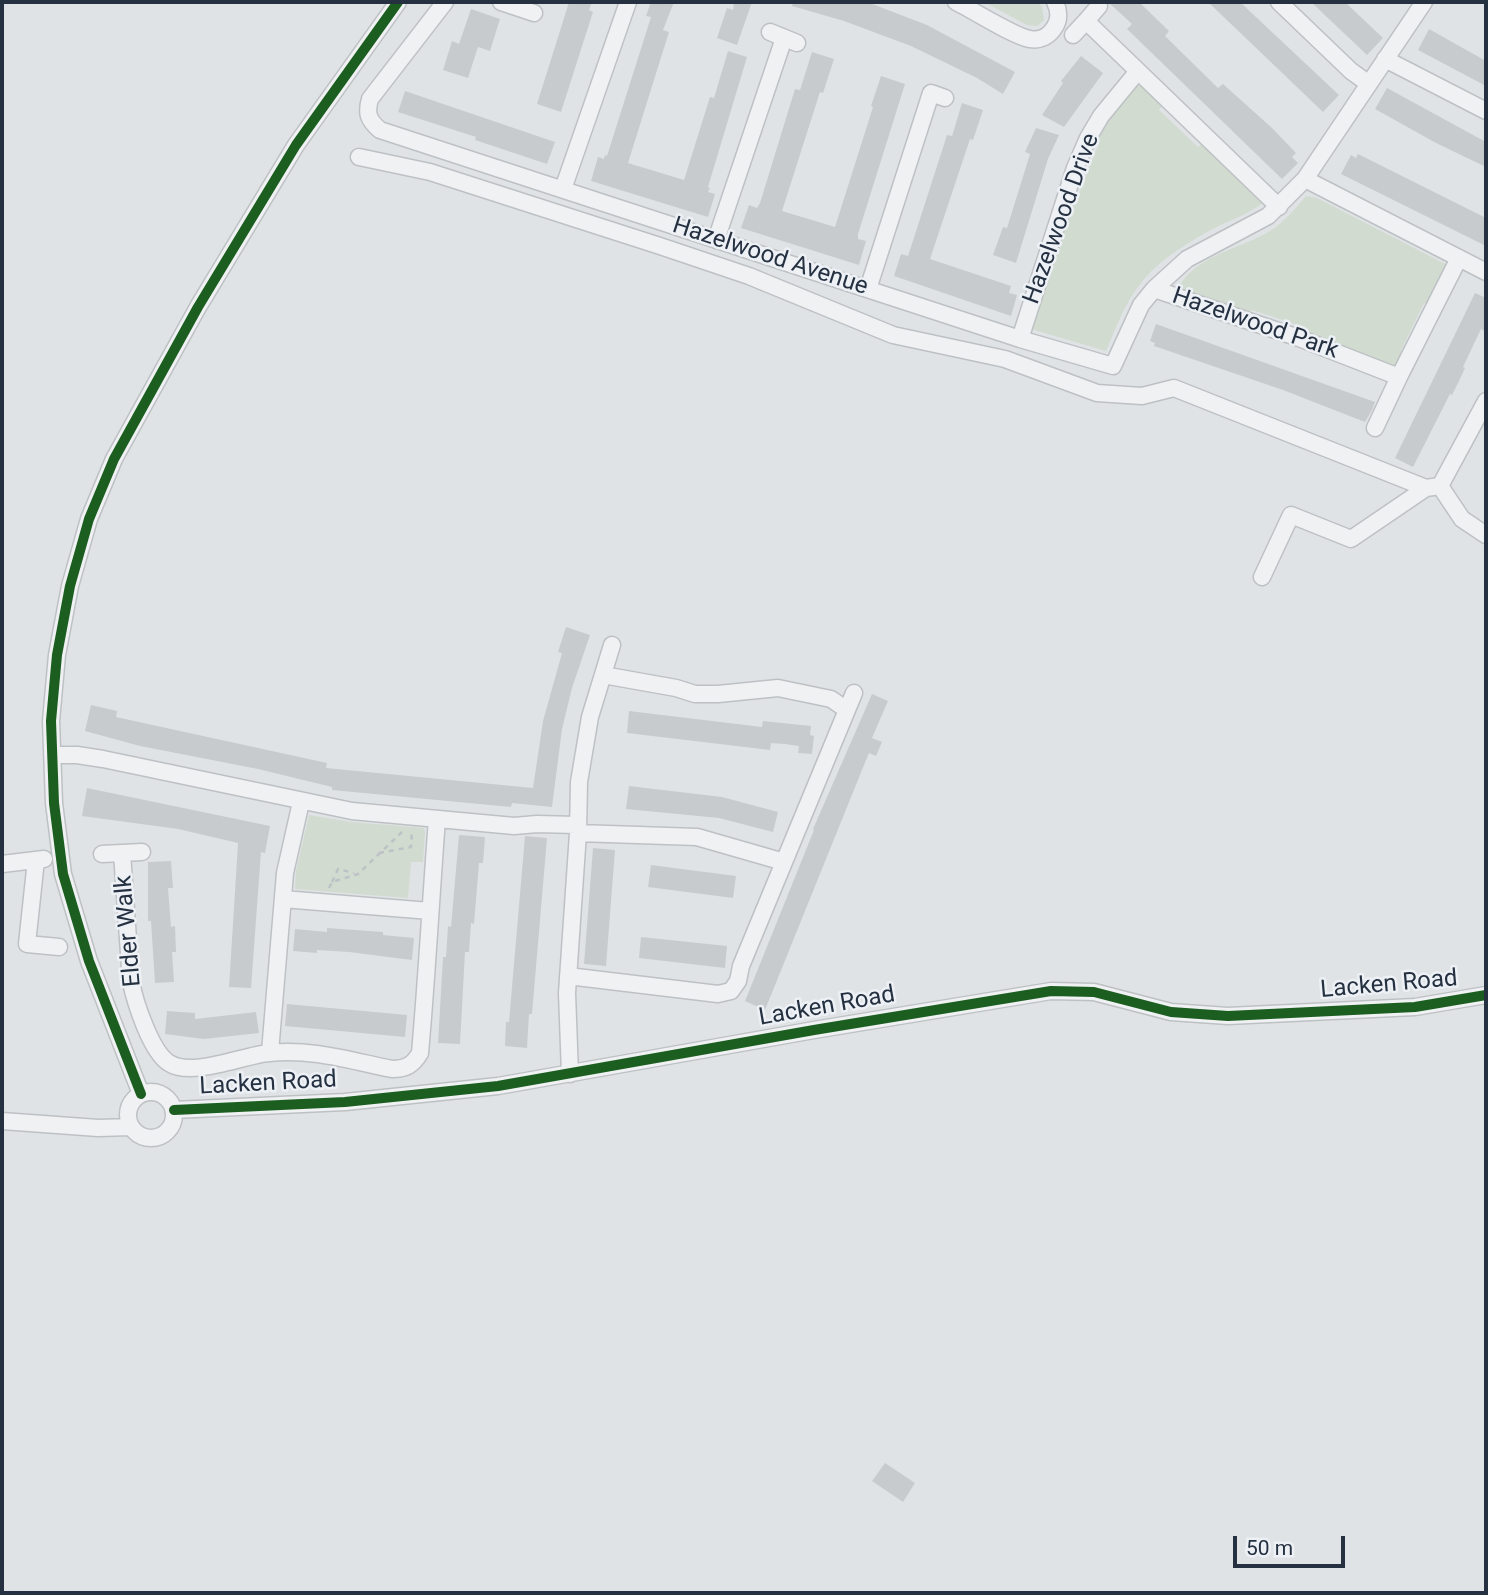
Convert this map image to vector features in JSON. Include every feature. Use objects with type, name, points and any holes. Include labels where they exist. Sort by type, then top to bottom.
[{"type":"street","points":[[131,1127],[128,1112],[130,1105],[141,1094],[89,961],[60,857],[54,803],[51,721],[57,655],[70,586],[89,519],[114,459],[198,307],[296,145],[398,2]]},
{"type":"street","name":"Hazelwood Avenue","points":[[444,2],[370,99],[366,111],[370,123],[380,130],[1020,339],[1113,366],[1141,305],[1153,289]]},
{"type":"street","points":[[501,2],[534,13]]},
{"type":"street","points":[[563,189],[628,2]]},
{"type":"street","points":[[956,2],[1033,40],[1046,36],[1056,26],[1058,15],[1055,2]]},
{"type":"street","points":[[1279,2],[1368,84]]},
{"type":"street","name":"Hazelwood Park","points":[[1153,289],[1187,259],[1260,221],[1305,179],[1424,2]]},
{"type":"street","points":[[1073,35],[1099,6]]},
{"type":"street","points":[[1086,20],[1279,206]]},
{"type":"street","points":[[716,240],[784,38]]},
{"type":"street","points":[[1385,59],[1486,111]]},
{"type":"street","name":"Hazelwood Drive","points":[[1020,339],[1075,168],[1088,138],[1101,116],[1138,71]]},
{"type":"street","points":[[868,289],[931,93]]},
{"type":"street","points":[[359,157],[442,176],[749,276],[893,335],[1005,359],[1097,393],[1142,396],[1174,388],[1433,487],[1462,519],[1486,536]]},
{"type":"street","points":[[1305,179],[1486,272]]},
{"type":"street","points":[[1375,428],[1459,258]]},
{"type":"street","name":"Hazelwood Park","points":[[1153,289],[1299,338],[1399,377]]},
{"type":"street","points":[[1262,577],[1291,515],[1351,539],[1433,487],[1486,401]]},
{"type":"street","points":[[570,1074],[568,976],[579,782],[590,717],[612,645]]},
{"type":"street","points":[[603,675],[695,694],[778,688],[831,699],[846,710]]},
{"type":"street","points":[[568,976],[718,994],[731,991],[738,981],[741,966],[854,693]]},
{"type":"street","points":[[52,755],[103,759],[352,811],[514,826],[537,824],[697,837],[784,862]]},
{"type":"street","points":[[270,1052],[285,873],[301,802]]},
{"type":"street","name":"Elder Walk","points":[[122,853],[134,997],[161,1055],[169,1063],[186,1068],[201,1067],[270,1052],[329,1056],[401,1069],[415,1062],[420,1053],[431,933],[430,911],[437,819]]},
{"type":"street","name":"Elder Walk","points":[[102,854],[142,852]]},
{"type":"street","points":[[2,864],[60,857]]},
{"type":"street","points":[[36,860],[27,944],[59,947]]},
{"type":"street","points":[[283,900],[430,911]]},
{"type":"street","name":"Lacken Road","points":[[174,1110],[345,1102],[498,1086],[1051,991],[1094,992],[1171,1012],[1228,1016],[1415,1007],[1486,995]]},
{"type":"street","name":"Lacken Road","points":[[2,1121],[98,1128],[131,1127],[142,1137],[157,1137],[170,1129],[174,1110],[163,1095],[148,1091],[141,1094]]},
{"type":"path","points":[[332,882],[358,874],[378,853],[413,823],[411,848],[378,853]]},
{"type":"path","points":[[326,894],[338,869],[358,874]]},
{"type":"shaded area","points":[[984,2],[1036,2],[1042,6],[1044,20],[1037,26],[1027,25]]},
{"type":"shaded area","points":[[1141,85],[1163,105],[1159,110],[1198,147],[1202,143],[1264,202],[1192,241],[1156,267],[1130,298],[1106,351],[1031,329],[1074,195],[1078,196],[1099,143],[1096,140],[1108,119],[1134,87]]},
{"type":"shaded area","points":[[1306,196],[1317,198],[1449,266],[1429,305],[1424,303],[1401,350],[1404,352],[1399,365],[1394,366],[1300,332],[1301,326],[1252,310],[1250,315],[1177,290],[1185,278],[1206,261],[1270,231],[1290,215]]},
{"type":"shaded area","points":[[309,815],[351,822],[424,828],[423,862],[411,862],[408,898],[295,889],[296,871]]},
{"type":"building","points":[[569,2],[592,2],[589,10],[593,12],[561,112],[537,104]]},
{"type":"building","points":[[651,2],[674,2],[663,30],[669,32],[628,163],[684,180],[710,97],[714,98],[728,51],[747,57],[708,187],[708,192],[715,194],[708,217],[591,181],[598,157],[604,159],[605,155],[607,156],[651,17],[646,16]]},
{"type":"building","points":[[734,2],[752,2],[737,45],[717,38],[727,8],[733,10]]},
{"type":"building","points":[[793,2],[867,2],[927,25],[1015,72],[1003,94],[977,78],[911,46],[844,21],[792,6]]},
{"type":"building","points":[[1108,2],[1139,2],[1169,31],[1165,36],[1218,88],[1223,84],[1272,128],[1296,153],[1292,157],[1298,163],[1282,179],[1127,29],[1132,24]]},
{"type":"building","points":[[1208,2],[1240,2],[1339,95],[1323,112]]},
{"type":"building","points":[[1311,2],[1345,2],[1383,38],[1367,55]]},
{"type":"building","points":[[471,9],[500,19],[490,51],[478,47],[468,78],[443,70],[452,41],[459,44]]},
{"type":"building","points":[[1429,29],[1486,61],[1486,86],[1418,50]]},
{"type":"building","points":[[812,52],[834,59],[823,93],[820,92],[782,211],[835,227],[881,76],[905,84],[858,234],[858,239],[866,241],[859,265],[741,228],[749,205],[757,208],[760,203],[795,89],[800,90]]},
{"type":"building","points":[[1081,56],[1103,73],[1064,127],[1042,115],[1063,83],[1061,81]]},
{"type":"building","points":[[1387,88],[1486,142],[1486,167],[1375,109]]},
{"type":"building","points":[[405,91],[555,142],[547,164],[398,112]]},
{"type":"building","points":[[962,103],[983,110],[973,140],[970,139],[930,259],[1011,286],[1009,293],[1017,295],[1011,316],[894,276],[901,254],[908,256],[947,135],[952,136]]},
{"type":"building","points":[[1036,128],[1059,135],[1048,159],[1016,263],[993,255],[1003,227],[1007,228],[1030,154],[1025,152]]},
{"type":"building","points":[[1358,154],[1486,218],[1486,246],[1341,174],[1351,155],[1356,158]]},
{"type":"building","points":[[1475,293],[1486,298],[1486,332],[1481,329],[1459,381],[1413,467],[1395,458]]},
{"type":"building","points":[[1156,324],[1375,402],[1372,410],[1365,422],[1283,390],[1154,346],[1155,343],[1150,341]]},
{"type":"building","points":[[566,627],[590,635],[572,688],[562,729],[552,807],[512,803],[511,807],[332,790],[332,787],[258,769],[140,746],[85,731],[91,705],[117,711],[116,717],[327,763],[326,768],[533,788],[543,721],[562,653],[558,652]]},
{"type":"building","points":[[872,694],[888,701],[872,738],[882,742],[876,756],[869,753],[765,1010],[745,1001],[813,829]]},
{"type":"building","points":[[629,711],[762,727],[763,721],[811,726],[810,735],[814,736],[812,754],[798,753],[799,746],[785,744],[771,743],[770,750],[627,733]]},
{"type":"building","points":[[629,786],[722,797],[778,812],[773,832],[719,818],[626,809]]},
{"type":"building","points":[[87,788],[270,826],[265,853],[261,852],[251,988],[229,987],[238,843],[178,829],[82,816]]},
{"type":"building","points":[[459,835],[485,837],[483,863],[479,863],[469,952],[465,952],[460,1044],[438,1043],[443,957],[446,957],[448,926],[451,927]]},
{"type":"building","points":[[525,836],[547,838],[527,1048],[505,1046]]},
{"type":"building","points":[[593,848],[615,850],[606,966],[584,964]]},
{"type":"building","points":[[171,861],[173,888],[168,888],[171,927],[175,926],[176,952],[172,952],[174,982],[155,983],[151,921],[148,921],[148,862]]},
{"type":"building","points":[[651,865],[736,876],[733,898],[648,887]]},
{"type":"building","points":[[327,928],[383,932],[383,935],[414,938],[412,960],[349,952],[293,951],[295,929],[327,932]]},
{"type":"building","points":[[641,937],[727,946],[725,968],[639,958]]},
{"type":"building","points":[[287,1004],[407,1015],[405,1037],[285,1026]]},
{"type":"building","points":[[167,1011],[195,1013],[195,1019],[256,1012],[259,1033],[204,1039],[165,1034]]},
{"type":"building","points":[[885,1463],[915,1483],[903,1502],[872,1481]]},
{"type":"cycle path","points":[[141,1094],[89,961],[63,874],[54,803],[51,721],[57,655],[70,586],[89,519],[114,459],[198,307],[296,145],[398,2]]},
{"type":"cycle path","points":[[174,1110],[345,1102],[498,1086],[1051,991],[1094,992],[1171,1012],[1228,1016],[1415,1007],[1486,995]]}]
